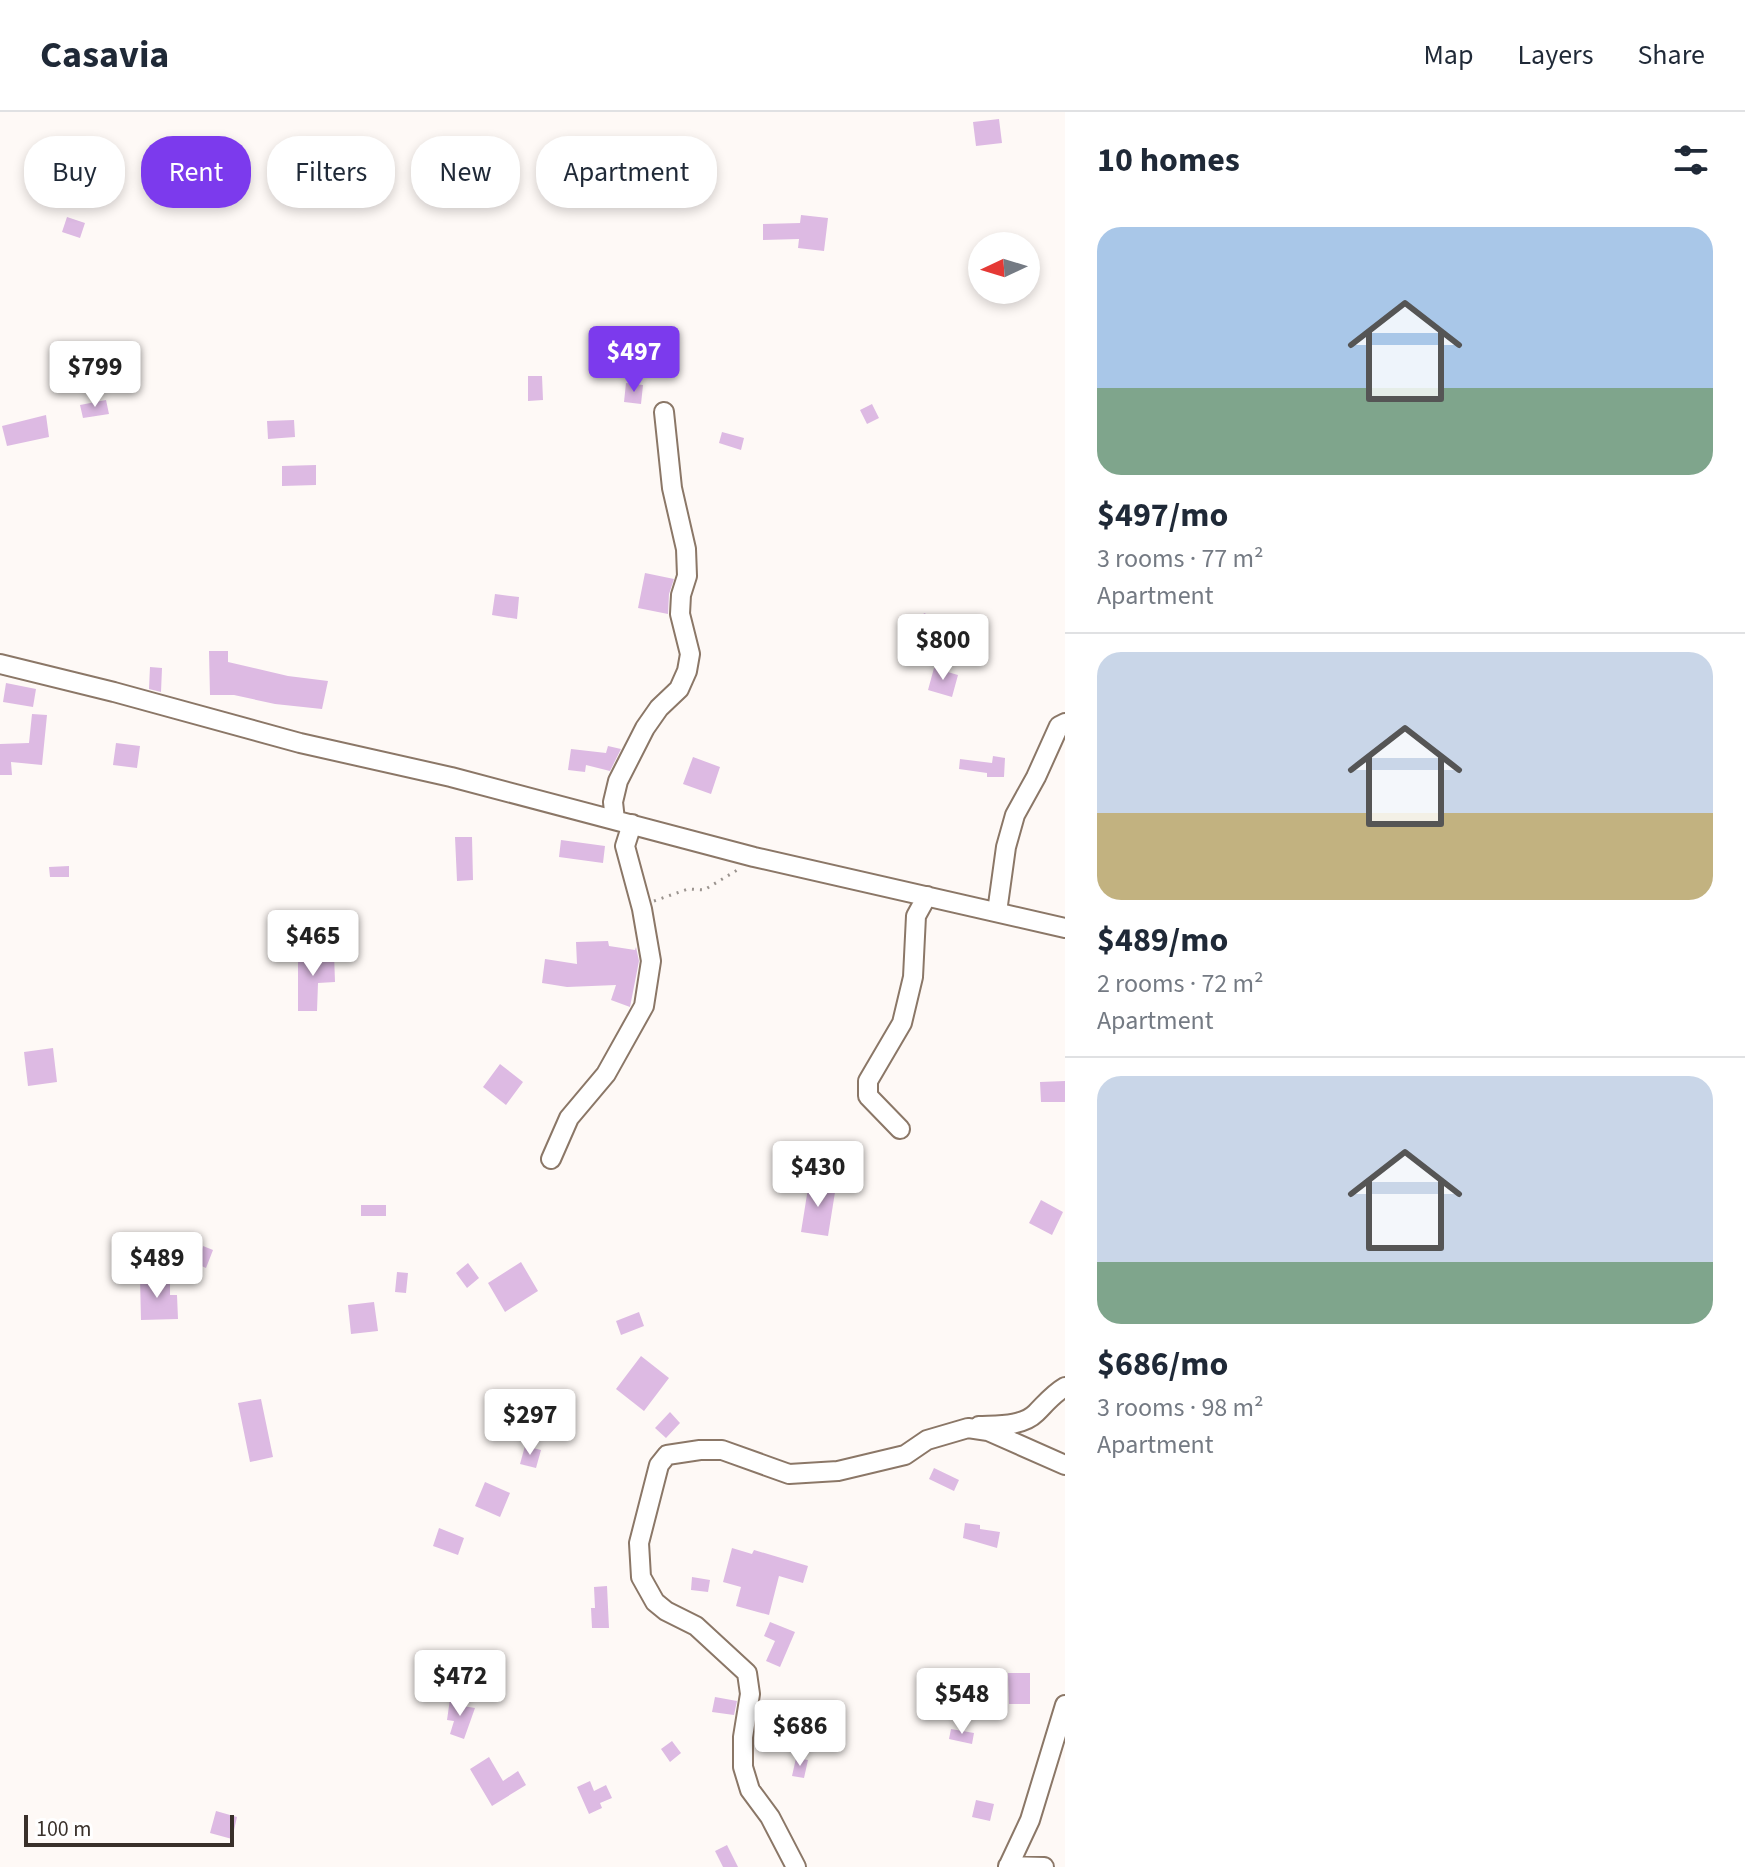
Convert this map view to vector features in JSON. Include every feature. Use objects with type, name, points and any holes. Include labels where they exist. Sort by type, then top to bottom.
[{"type":"street","points":[[551,1159],[569,1118],[606,1074],[644,1006],[651,961],[642,909],[625,846],[623,822],[613,802],[618,781],[645,728],[659,708],[679,689],[690,654],[680,614],[687,576],[686,549],[672,488],[664,412]]},
{"type":"street","points":[[0,664],[754,857],[1065,928]]},
{"type":"street","points":[[997,912],[1006,847],[1015,815],[1059,726],[1065,723]]},
{"type":"street","points":[[900,1129],[868,1096],[868,1081],[902,1023],[913,977],[916,916],[927,896]]},
{"type":"street","points":[[796,1867],[770,1817],[750,1790],[743,1767],[743,1737],[750,1694],[747,1673],[696,1626],[655,1602],[641,1577],[639,1543],[659,1465],[667,1455],[722,1450],[789,1474],[838,1471],[905,1455],[946,1432],[1025,1420],[1065,1387]]},
{"type":"street","points":[[968,1428],[988,1431],[1065,1465]]},
{"type":"street","points":[[1044,1867],[1008,1867],[1030,1820],[1065,1705]]},
{"type":"path","points":[[642,909],[688,889],[704,890],[730,876],[754,857]]},
{"type":"building","points":[[999,119],[1002,143],[976,146],[973,122]]},
{"type":"building","points":[[801,215],[828,218],[824,251],[798,248],[799,239],[763,240],[763,224],[800,223]]},
{"type":"building","points":[[67,217],[85,223],[80,238],[62,232]]},
{"type":"building","points":[[528,376],[542,376],[543,400],[528,401]]},
{"type":"building","points":[[626,383],[643,385],[641,404],[624,402]]},
{"type":"building","points":[[106,400],[109,414],[83,418],[80,405]]},
{"type":"building","points":[[872,404],[879,418],[867,424],[860,410]]},
{"type":"building","points":[[46,415],[49,437],[7,446],[2,426]]},
{"type":"building","points":[[294,420],[295,437],[268,439],[267,421]]},
{"type":"building","points":[[722,432],[744,438],[741,450],[719,443]]},
{"type":"building","points":[[316,465],[316,485],[282,486],[282,466]]},
{"type":"building","points":[[645,573],[674,579],[668,614],[638,608]]},
{"type":"building","points":[[495,594],[519,597],[517,619],[492,615]]},
{"type":"building","points":[[924,613],[937,619],[926,644],[914,638]]},
{"type":"building","points":[[209,651],[228,651],[228,662],[288,676],[328,681],[322,709],[275,704],[234,695],[210,695]]},
{"type":"building","points":[[150,667],[162,668],[161,692],[149,689]]},
{"type":"building","points":[[934,668],[958,675],[952,697],[928,690]]},
{"type":"building","points":[[6,683],[36,689],[33,707],[3,702]]},
{"type":"building","points":[[32,714],[47,715],[42,765],[11,762],[12,775],[0,775],[0,744],[29,743]]},
{"type":"building","points":[[116,743],[140,746],[137,768],[113,765]]},
{"type":"building","points":[[608,746],[621,749],[610,771],[586,765],[585,772],[568,770],[571,749],[606,753]]},
{"type":"building","points":[[993,756],[1005,758],[1004,777],[987,777],[987,773],[959,769],[960,759],[992,763]]},
{"type":"building","points":[[693,757],[720,767],[711,794],[683,784]]},
{"type":"building","points":[[455,837],[472,837],[473,880],[457,881]]},
{"type":"building","points":[[561,840],[605,846],[603,863],[559,857]]},
{"type":"building","points":[[69,866],[69,877],[50,877],[49,867]]},
{"type":"building","points":[[608,941],[609,946],[635,950],[636,947],[639,961],[630,1007],[611,1000],[616,985],[567,987],[542,983],[545,959],[577,964],[576,942]]},
{"type":"building","points":[[334,953],[335,982],[318,983],[317,1011],[298,1011],[298,955]]},
{"type":"building","points":[[53,1048],[57,1082],[28,1086],[24,1052]]},
{"type":"building","points":[[500,1064],[523,1082],[506,1105],[483,1087]]},
{"type":"building","points":[[1065,1081],[1065,1102],[1041,1102],[1040,1082]]},
{"type":"building","points":[[809,1182],[836,1186],[828,1236],[801,1232]]},
{"type":"building","points":[[1041,1200],[1063,1212],[1052,1235],[1029,1223]]},
{"type":"building","points":[[361,1205],[386,1205],[386,1216],[361,1216]]},
{"type":"building","points":[[203,1246],[213,1250],[206,1268],[197,1264]]},
{"type":"building","points":[[521,1262],[538,1291],[505,1312],[488,1283]]},
{"type":"building","points":[[468,1263],[479,1278],[467,1288],[456,1273]]},
{"type":"building","points":[[397,1272],[408,1273],[406,1293],[395,1292]]},
{"type":"building","points":[[160,1276],[160,1284],[170,1284],[170,1295],[177,1295],[178,1319],[141,1320],[140,1277]]},
{"type":"building","points":[[374,1302],[378,1331],[351,1334],[348,1305]]},
{"type":"building","points":[[639,1312],[644,1326],[621,1335],[616,1321]]},
{"type":"building","points":[[641,1356],[669,1378],[644,1411],[616,1389]]},
{"type":"building","points":[[261,1399],[273,1457],[250,1462],[238,1403]]},
{"type":"building","points":[[670,1412],[680,1423],[666,1438],[655,1428]]},
{"type":"building","points":[[525,1446],[541,1450],[536,1468],[520,1464]]},
{"type":"building","points":[[934,1468],[959,1480],[954,1491],[929,1479]]},
{"type":"building","points":[[485,1482],[510,1493],[500,1517],[475,1506]]},
{"type":"building","points":[[965,1523],[1000,1532],[997,1548],[963,1538]]},
{"type":"building","points":[[439,1528],[464,1538],[458,1555],[433,1546]]},
{"type":"building","points":[[732,1548],[752,1554],[754,1550],[808,1566],[803,1583],[779,1576],[769,1615],[736,1606],[741,1587],[723,1582]]},
{"type":"building","points":[[692,1577],[710,1580],[708,1592],[691,1590]]},
{"type":"building","points":[[607,1586],[609,1628],[592,1628],[594,1587]]},
{"type":"building","points":[[770,1622],[795,1632],[780,1667],[766,1661],[775,1641],[764,1636]]},
{"type":"building","points":[[1008,1673],[1030,1673],[1030,1704],[1009,1704]]},
{"type":"building","points":[[715,1697],[737,1701],[734,1715],[712,1712]]},
{"type":"building","points":[[450,1699],[475,1708],[464,1739],[450,1734],[454,1721],[447,1720]]},
{"type":"building","points":[[951,1729],[974,1733],[972,1744],[949,1739]]},
{"type":"building","points":[[672,1741],[681,1753],[670,1762],[661,1749]]},
{"type":"building","points":[[489,1757],[503,1781],[518,1771],[526,1785],[492,1806],[470,1769]]},
{"type":"building","points":[[796,1758],[808,1760],[804,1778],[792,1776]]},
{"type":"building","points":[[590,1781],[594,1791],[606,1785],[612,1798],[600,1803],[602,1808],[589,1814],[577,1787]]},
{"type":"building","points":[[976,1800],[994,1804],[990,1821],[972,1817]]},
{"type":"building","points":[[216,1811],[237,1817],[232,1839],[210,1833]]},
{"type":"building","points":[[727,1845],[738,1867],[723,1867],[715,1851]]}]
